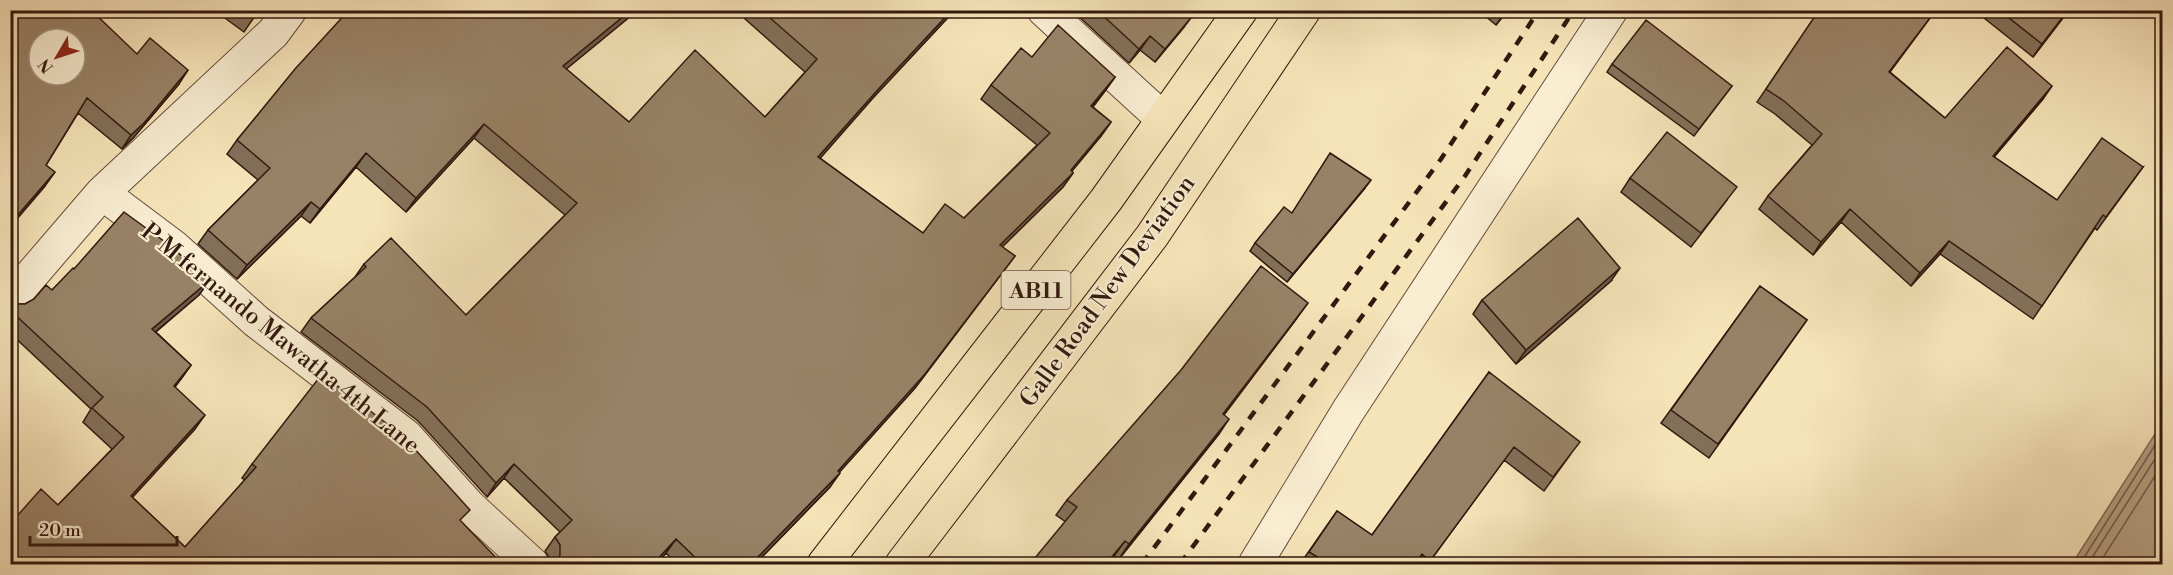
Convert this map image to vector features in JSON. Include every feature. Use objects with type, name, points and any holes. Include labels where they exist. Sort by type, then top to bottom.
[{"type":"main road","name":"AB11","points":[[824,564],[1106,200],[1241,10]]},
{"type":"main road","name":"Galle Road New Deviation","points":[[902,564],[1152,236],[1304,10]]},
{"type":"street","points":[[10,300],[102,193],[273,33],[290,10]]},
{"type":"street","points":[[1044,10],[1163,118]]},
{"type":"street","points":[[1255,564],[1348,411],[1611,10]]},
{"type":"street","name":"P M fernando Mawatha 4th Lane","points":[[102,193],[174,247],[265,328],[406,436],[469,506],[532,564]]},
{"type":"water","points":[[2162,423],[2162,564],[2072,564]]},
{"type":"building","points":[[10,10],[91,10],[137,54],[150,38],[188,70],[144,123],[131,135],[87,98],[46,165],[55,172],[10,224]]},
{"type":"building","points":[[244,10],[259,10],[254,18]]},
{"type":"building","points":[[349,10],[631,10],[563,66],[629,122],[695,50],[765,117],[817,59],[761,10],[952,10],[818,157],[923,233],[945,204],[964,218],[1050,133],[991,85],[1021,48],[1032,57],[1058,25],[1115,77],[1091,106],[1111,122],[1071,170],[1073,173],[1000,245],[1015,256],[925,374],[838,471],[840,473],[751,564],[702,564],[676,539],[653,564],[553,564],[560,555],[560,545],[555,537],[572,520],[514,464],[496,483],[427,407],[311,318],[366,267],[364,264],[391,238],[466,315],[577,203],[484,124],[416,198],[366,153],[320,209],[311,202],[247,265],[208,230],[270,168],[237,140],[295,69]]},
{"type":"building","points":[[1097,10],[1191,10],[1194,14],[1165,49],[1150,36],[1139,49]]},
{"type":"building","points":[[1819,10],[1936,10],[1889,72],[1945,118],[2007,47],[2052,86],[1993,156],[2057,200],[2102,138],[2143,167],[2106,217],[2103,215],[2042,306],[1949,241],[1920,273],[1850,209],[1821,242],[1768,196],[1822,134],[1784,101],[1766,89]]},
{"type":"building","points":[[1999,10],[2068,10],[2042,44]]},
{"type":"building","points":[[1646,20],[1732,86],[1699,129],[1612,64]]},
{"type":"building","points":[[1667,132],[1737,187],[1701,233],[1630,178]]},
{"type":"building","points":[[1330,153],[1371,180],[1293,274],[1255,243],[1284,207],[1292,213]]},
{"type":"building","points":[[124,212],[172,247],[209,281],[152,329],[191,365],[174,386],[205,415],[131,496],[185,547],[256,467],[252,464],[322,374],[403,436],[470,510],[460,520],[502,564],[10,564],[10,524],[41,489],[58,505],[124,437],[92,408],[103,397],[10,310],[10,301],[25,304],[34,299],[46,285],[52,290],[74,269]]},
{"type":"building","points":[[1578,218],[1620,268],[1526,350],[1482,300]]},
{"type":"building","points":[[10,255],[17,261],[10,268]]},
{"type":"building","points":[[1261,266],[1308,303],[1223,414],[1229,419],[1129,544],[1125,541],[1106,564],[1030,564],[1077,507],[1067,500],[1181,370]]},
{"type":"building","points":[[1760,286],[1807,320],[1718,444],[1671,410]]},
{"type":"building","points":[[1489,372],[1580,442],[1553,477],[1514,447],[1430,561],[1422,554],[1415,564],[1329,564],[1309,552],[1337,511],[1372,535]]},
{"type":"railway","points":[[1142,564],[1441,159],[1539,10]]},
{"type":"railway","points":[[1180,564],[1465,176],[1574,10]]}]
